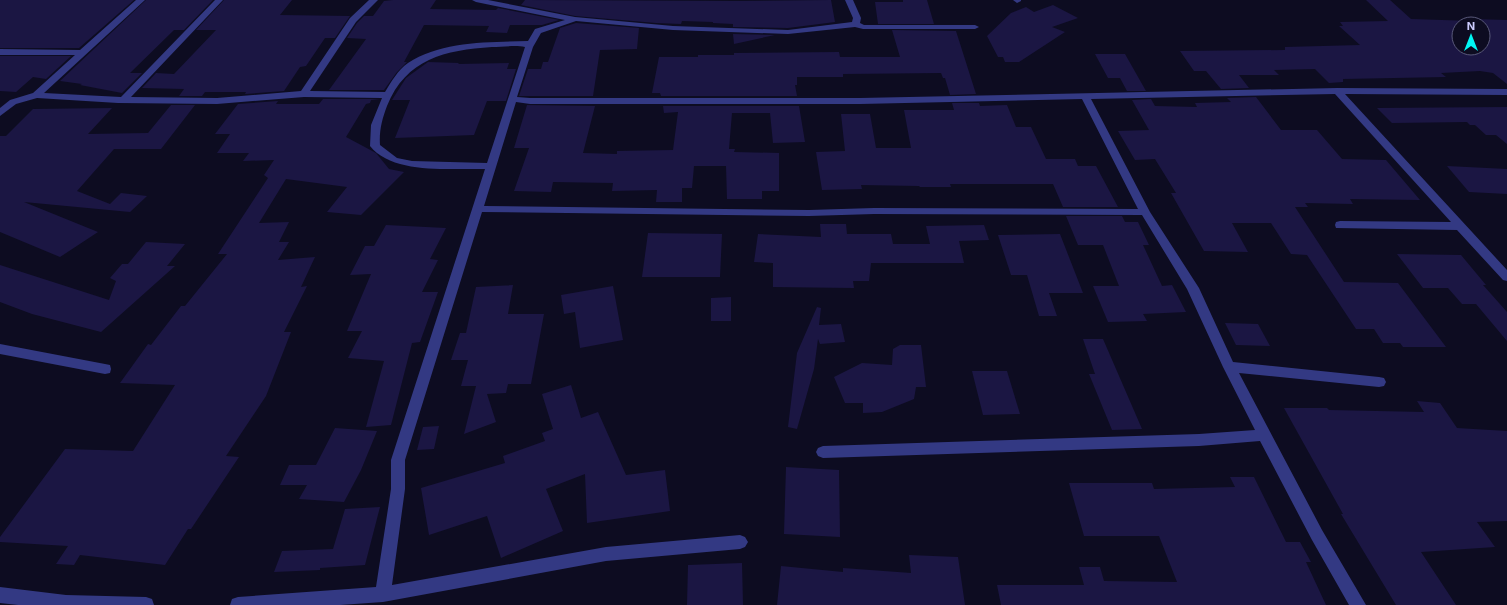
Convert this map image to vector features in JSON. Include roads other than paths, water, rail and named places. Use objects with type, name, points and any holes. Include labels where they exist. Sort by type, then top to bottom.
[{"type":"street","points":[[36,95],[141,0]]},
{"type":"street","points":[[123,100],[219,0]]},
{"type":"street","points":[[304,94],[353,20],[374,0]]},
{"type":"street","points":[[476,0],[575,19],[673,28],[788,32],[856,24],[863,27],[975,27]]},
{"type":"street","points":[[849,0],[857,18],[856,24]]},
{"type":"street","points":[[382,594],[398,489],[398,460],[512,99],[531,44],[538,31],[575,19]]},
{"type":"street","points":[[490,166],[412,164],[394,160],[375,146],[374,129],[386,95],[410,65],[434,54],[485,45],[531,44]]},
{"type":"street","points":[[0,52],[82,53]]},
{"type":"street","points":[[512,99],[530,101],[860,100],[1337,91],[1507,92]]},
{"type":"street","points":[[1337,91],[1507,277]]},
{"type":"street","points":[[0,113],[13,102],[36,95],[123,100],[217,100],[304,94],[386,95]]},
{"type":"street","points":[[1085,96],[1146,212],[1193,288],[1229,367],[1264,435],[1317,535],[1358,605]]},
{"type":"street","points":[[478,209],[809,213],[874,211],[1146,212]]},
{"type":"street","points":[[1340,225],[1460,226]]},
{"type":"street","points":[[0,350],[105,370]]},
{"type":"street","points":[[1229,367],[1379,382]]},
{"type":"street","points":[[823,452],[1199,440],[1264,435]]},
{"type":"street","points":[[238,605],[382,594],[606,554],[740,542]]},
{"type":"street","points":[[0,595],[66,603],[146,605]]}]
